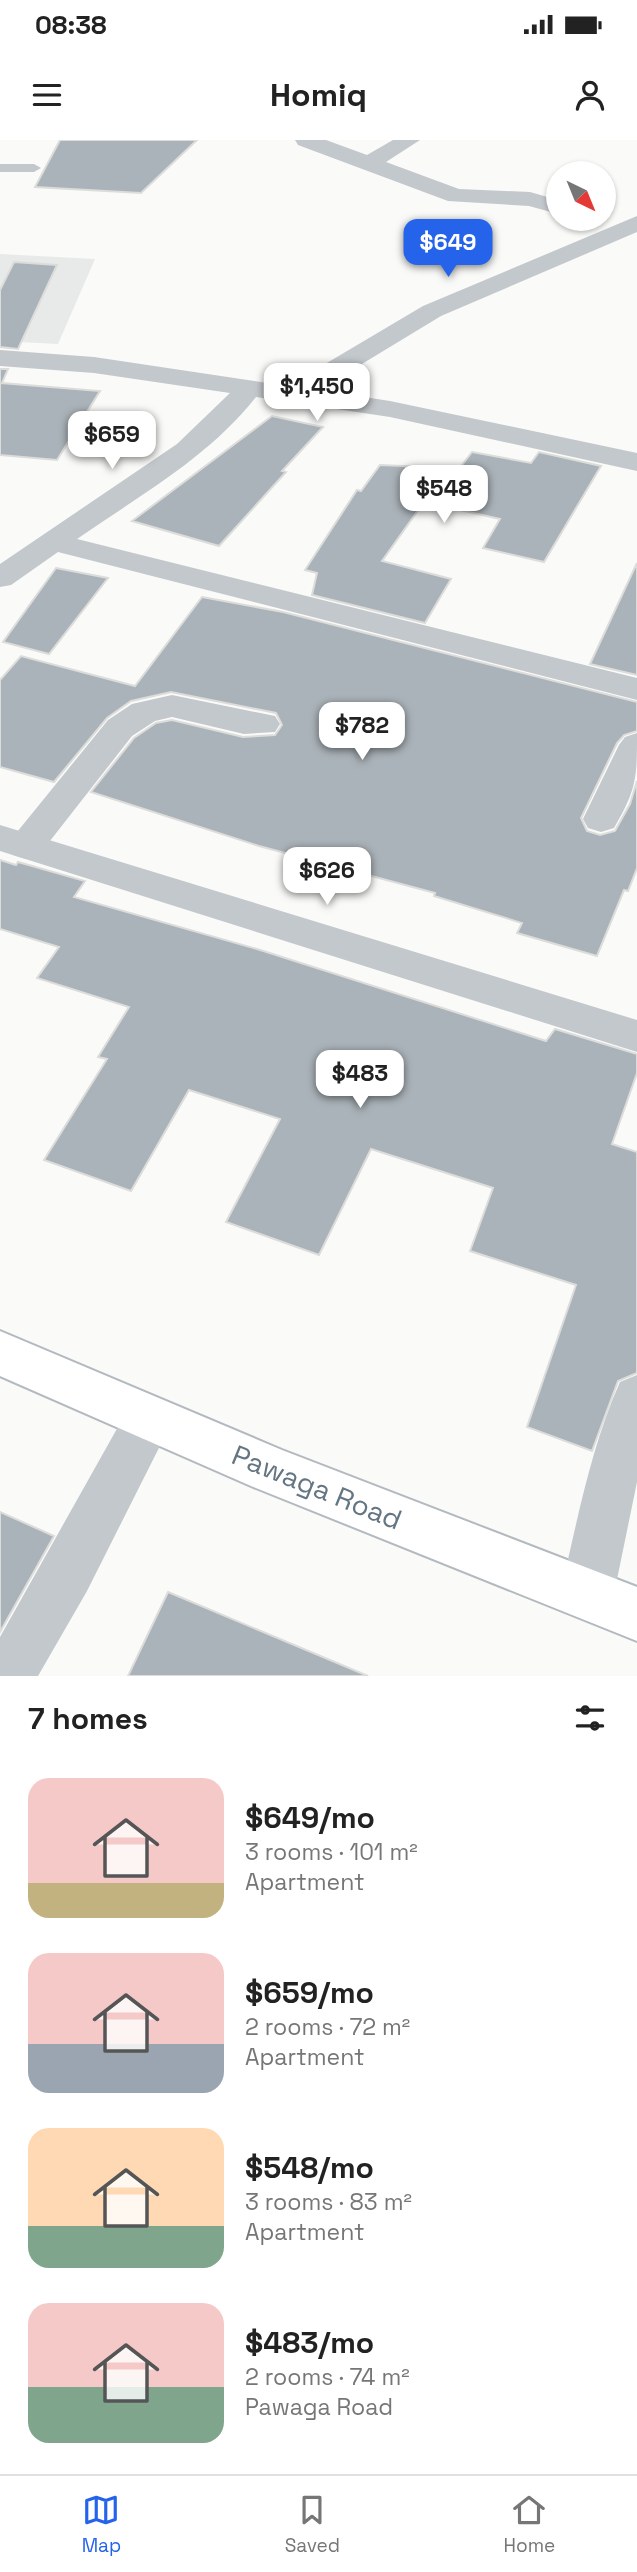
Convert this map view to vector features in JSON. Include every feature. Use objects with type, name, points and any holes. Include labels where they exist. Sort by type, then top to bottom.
[{"type":"main road","name":"Pawaga Road","points":[[0,1353],[149,1418],[637,1614]]},
{"type":"street","points":[[306,140],[456,196],[530,199],[546,204]]},
{"type":"street","points":[[369,163],[399,142]]},
{"type":"street","points":[[616,216],[635,218]]},
{"type":"street","points":[[292,395],[432,311],[635,218]]},
{"type":"street","points":[[0,358],[94,365],[390,409],[637,462]]},
{"type":"street","points":[[0,578],[187,450],[228,414],[248,389]]},
{"type":"street","points":[[53,542],[637,689]]},
{"type":"street","points":[[263,724],[244,723],[172,706],[144,712],[120,728],[13,842],[637,1036]]},
{"type":"street","points":[[601,819],[637,745]]},
{"type":"street","points":[[587,1594],[615,1467],[637,1398]]},
{"type":"street","points":[[8,1676],[68,1572],[149,1418]]},
{"type":"lane","points":[[0,169],[34,168]]},
{"type":"shaded area","points":[[0,254],[95,259],[58,344],[0,341]]},
{"type":"building","points":[[60,140],[197,140],[141,193],[35,187]]},
{"type":"building","points":[[14,262],[57,265],[18,349],[0,347],[0,290]]},
{"type":"building","points":[[0,369],[8,369],[2,383],[100,391],[57,460],[0,455]]},
{"type":"building","points":[[272,416],[323,427],[219,546],[132,521]]},
{"type":"building","points":[[472,452],[531,463],[539,452],[601,466],[544,562],[483,548],[500,519],[424,502],[382,561],[451,579],[425,623],[312,595],[317,573],[305,570],[357,490],[361,491],[380,465],[427,467],[455,474]]},
{"type":"building","points":[[637,563],[637,675],[590,664]]},
{"type":"building","points":[[56,568],[108,578],[49,654],[3,642]]},
{"type":"building","points":[[202,597],[283,612],[637,702],[637,731],[624,735],[617,743],[581,818],[587,831],[600,835],[615,831],[630,804],[637,781],[637,868],[628,891],[624,890],[597,956],[517,933],[522,923],[434,896],[435,893],[259,846],[91,792],[134,738],[156,723],[172,720],[243,737],[275,735],[282,725],[276,713],[171,692],[131,701],[107,718],[54,782],[0,767],[0,680],[21,656],[135,686]]},
{"type":"building","points":[[0,860],[16,865],[18,862],[85,881],[74,897],[257,949],[546,1041],[555,1029],[637,1054],[637,1073],[612,1144],[637,1152],[637,1373],[618,1381],[592,1451],[527,1427],[576,1285],[470,1251],[493,1188],[371,1149],[319,1255],[226,1222],[280,1119],[189,1090],[131,1191],[44,1160],[107,1059],[98,1057],[129,1007],[37,978],[59,947],[0,929]]},
{"type":"building","points":[[0,1512],[54,1536],[0,1632]]},
{"type":"building","points":[[168,1592],[368,1676],[128,1676]]}]
